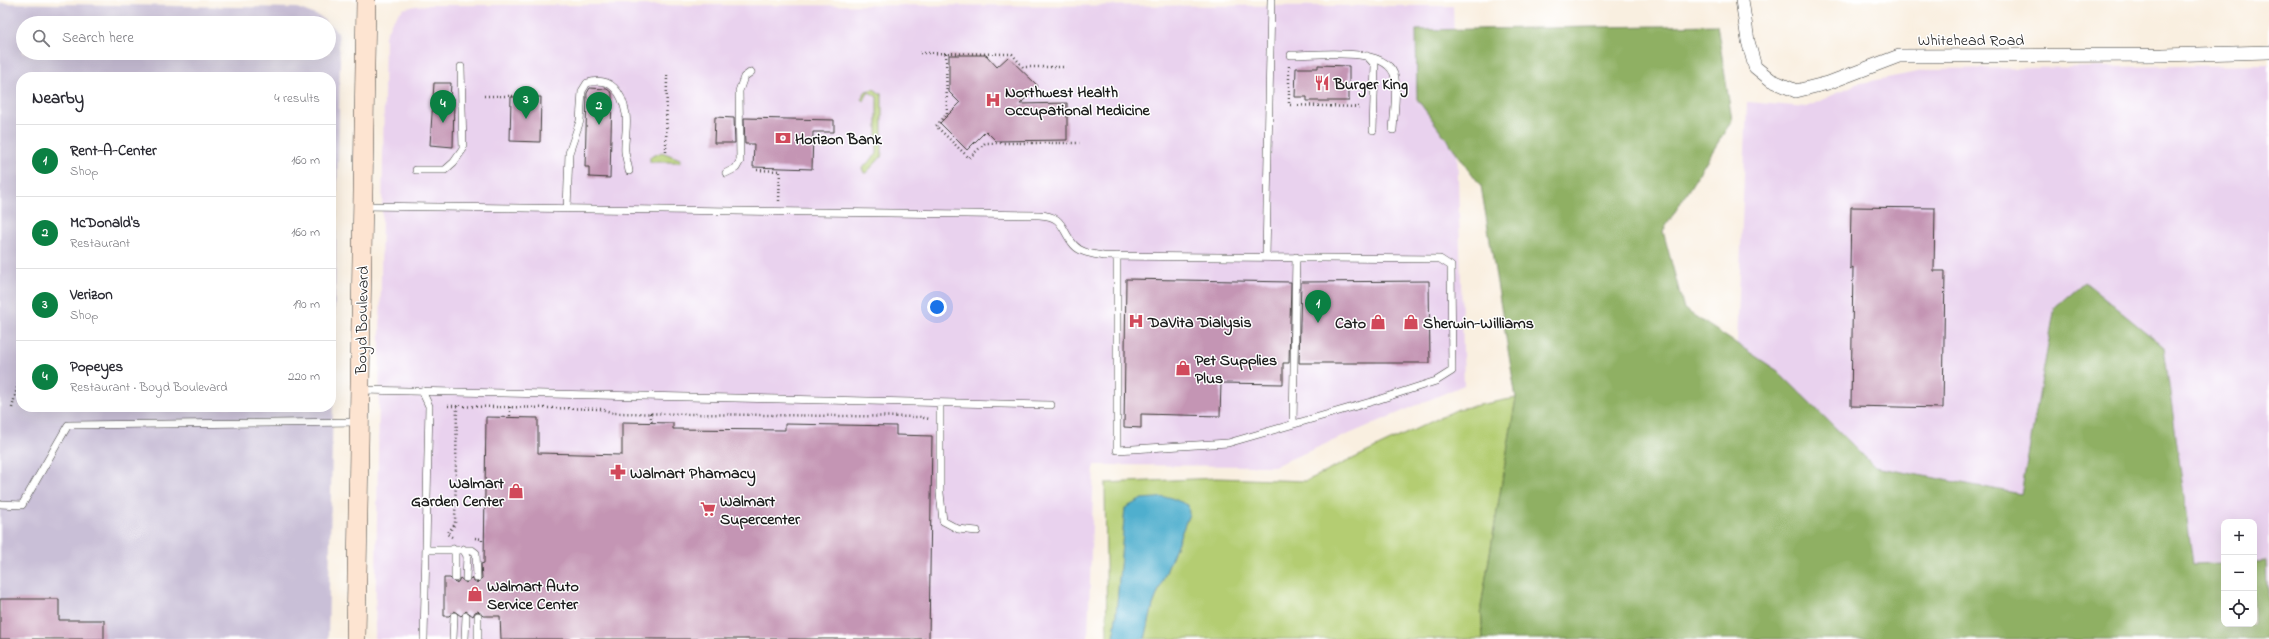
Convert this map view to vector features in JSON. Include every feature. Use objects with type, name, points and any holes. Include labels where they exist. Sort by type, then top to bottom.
[{"type":"street","name":"Boyd Boulevard","points":[[356,639],[366,0]]},
{"type":"street","name":"Whitehead Road","points":[[1742,0],[1748,41],[1755,67],[1771,80],[1796,90],[1828,83],[1899,56],[2163,55],[2269,52]]},
{"type":"lane","points":[[1266,257],[1271,0]]},
{"type":"lane","points":[[1367,56],[1376,65],[1373,130]]},
{"type":"lane","points":[[1290,59],[1367,56],[1379,59],[1388,64],[1395,77],[1393,130]]},
{"type":"lane","points":[[416,170],[445,170],[454,162],[463,149],[461,67]]},
{"type":"lane","points":[[726,173],[736,168],[740,161],[739,91],[744,77],[751,72]]},
{"type":"lane","points":[[567,209],[569,153],[580,121],[582,91],[587,83],[597,80],[609,83],[616,88],[626,115],[625,152],[629,171]]},
{"type":"lane","points":[[362,206],[1049,215],[1058,220],[1074,246],[1087,254],[1117,256],[1440,259],[1451,266],[1452,371],[1429,383],[1228,443],[1117,450],[1117,256]]},
{"type":"lane","points":[[1292,424],[1296,257]]},
{"type":"lane","points":[[360,390],[1051,405]]},
{"type":"lane","points":[[422,391],[429,406],[424,639]]},
{"type":"lane","points":[[940,402],[940,493],[943,521],[958,529],[977,531]]},
{"type":"lane","points":[[0,504],[22,505],[68,425],[359,422]]},
{"type":"lane","points":[[452,549],[455,552],[455,578]]},
{"type":"lane","points":[[463,549],[467,556],[466,578]]},
{"type":"lane","points":[[426,550],[472,550],[476,553],[477,578]]},
{"type":"lane","points":[[453,639],[454,616]]},
{"type":"lane","points":[[465,639],[466,616]]},
{"type":"lane","points":[[478,616],[478,639]]},
{"type":"path","points":[[920,53],[1012,54],[1023,67],[1066,67]]},
{"type":"path","points":[[946,53],[947,114],[936,126],[969,158],[985,143],[1080,143]]},
{"type":"path","points":[[1290,59],[1289,105],[1360,107]]},
{"type":"path","points":[[666,152],[667,75]]},
{"type":"path","points":[[484,96],[530,96]]},
{"type":"path","points":[[757,170],[780,171],[779,212]]},
{"type":"path","points":[[12,408],[16,392]]},
{"type":"path","points":[[448,406],[601,409],[614,413],[920,417],[940,420]]},
{"type":"path","points":[[447,534],[455,524],[457,406]]},
{"type":"path","points":[[510,407],[510,417]]},
{"type":"path","points":[[650,413],[652,423]]},
{"type":"shaded area","points":[[0,3],[297,8],[318,16],[16,16],[16,60],[336,60],[336,31],[338,33],[340,60],[336,253],[336,72],[16,72],[16,412],[333,412],[328,639],[0,639]]},
{"type":"shaded area","points":[[429,5],[1453,6],[1464,385],[1274,466],[1094,465],[1088,639],[375,639],[385,36],[392,21],[403,9]]},
{"type":"shaded area","points":[[2269,65],[2269,639],[1730,511],[1747,102],[1807,107],[1856,84],[1933,69]]},
{"type":"green space","points":[[1717,25],[1732,120],[1663,231],[1684,309],[1778,371],[1875,467],[2021,494],[2055,307],[2084,282],[2164,347],[2193,564],[2221,563],[2221,627],[2257,627],[2257,562],[2266,561],[2269,639],[1483,639],[1481,607],[1516,398],[1481,186],[1417,99],[1416,30]]},
{"type":"green space","points":[[874,89],[882,95],[882,156],[866,173],[864,173],[862,168],[877,154],[877,97],[869,92],[863,101],[861,99],[866,91]]},
{"type":"green space","points":[[662,152],[680,159],[681,162],[650,162],[650,157]]},
{"type":"green space","points":[[1516,398],[1481,607],[1483,639],[1145,639],[1153,605],[1189,514],[1125,508],[1114,639],[1107,639],[1105,483],[1216,478],[1306,481],[1458,409]]},
{"type":"water","points":[[1169,497],[1188,505],[1189,514],[1153,605],[1145,639],[1114,639],[1125,508],[1142,499]]},
{"type":"building","name":"Northwest Health Occupational Medicine","points":[[949,55],[986,55],[997,67],[1008,57],[1038,86],[1020,104],[1067,103],[1067,140],[996,141],[986,131],[967,150],[940,123],[960,103],[949,92]]},
{"type":"building","name":"Burger King","points":[[1318,65],[1349,66],[1349,101],[1307,101],[1307,97],[1295,97],[1296,68],[1318,68]]},
{"type":"building","points":[[434,83],[451,83],[450,99],[454,99],[453,147],[430,145]]},
{"type":"building","points":[[590,88],[607,89],[612,93],[610,178],[589,177],[589,167],[585,167],[587,93]]},
{"type":"building","points":[[511,97],[541,97],[540,142],[510,141]]},
{"type":"building","points":[[715,117],[734,118],[735,143],[714,143]]},
{"type":"building","name":"Horizon Bank","points":[[744,118],[834,120],[834,132],[813,132],[812,169],[753,167],[754,144],[745,144]]},
{"type":"building","points":[[1851,207],[1935,208],[1934,271],[1945,271],[1943,408],[1851,406],[1853,267],[1850,269]]},
{"type":"building","points":[[1126,279],[1291,282],[1289,363],[1283,363],[1283,384],[1221,383],[1220,416],[1141,414],[1141,428],[1124,427]]},
{"type":"building","points":[[1429,281],[1430,363],[1299,363],[1301,282]]},
{"type":"building","name":"Walmart Supercenter","points":[[486,417],[538,418],[538,453],[622,455],[622,422],[673,423],[673,429],[785,430],[785,424],[896,426],[896,435],[932,436],[929,639],[501,639],[500,616],[483,616],[478,611],[475,612],[473,616],[466,611],[461,616],[454,611],[449,616],[444,616],[444,578],[450,578],[455,583],[458,582],[460,578],[466,583],[471,578],[477,583],[482,578],[481,564],[484,563]]},
{"type":"building","points":[[0,599],[59,599],[59,620],[104,620],[104,639],[0,639]]},
{"type":"place","name":"Burger King","points":[[1322,83]]},
{"type":"place","name":"Northwest Health Occupational Medicine","points":[[993,100]]},
{"type":"place","name":"Verizon","points":[[526,119]]},
{"type":"place","name":"Popeyes","points":[[443,123]]},
{"type":"place","name":"McDonald's","points":[[599,125]]},
{"type":"place","name":"Horizon Bank","points":[[783,138]]},
{"type":"place","name":"DaVita Dialysis","points":[[1136,321]]},
{"type":"place","name":"Cato","points":[[1378,322]]},
{"type":"place","name":"Sherwin-Williams","points":[[1411,322]]},
{"type":"place","name":"Rent-A-Center","points":[[1318,323]]},
{"type":"place","name":"Pet Supplies Plus","points":[[1183,368]]},
{"type":"place","name":"Walmart Pharmacy","points":[[618,472]]},
{"type":"place","name":"Walmart Garden Center","points":[[516,491]]},
{"type":"place","name":"Walmart Supercenter","points":[[708,509]]},
{"type":"place","name":"Walmart Auto Service Center","points":[[475,594]]}]
